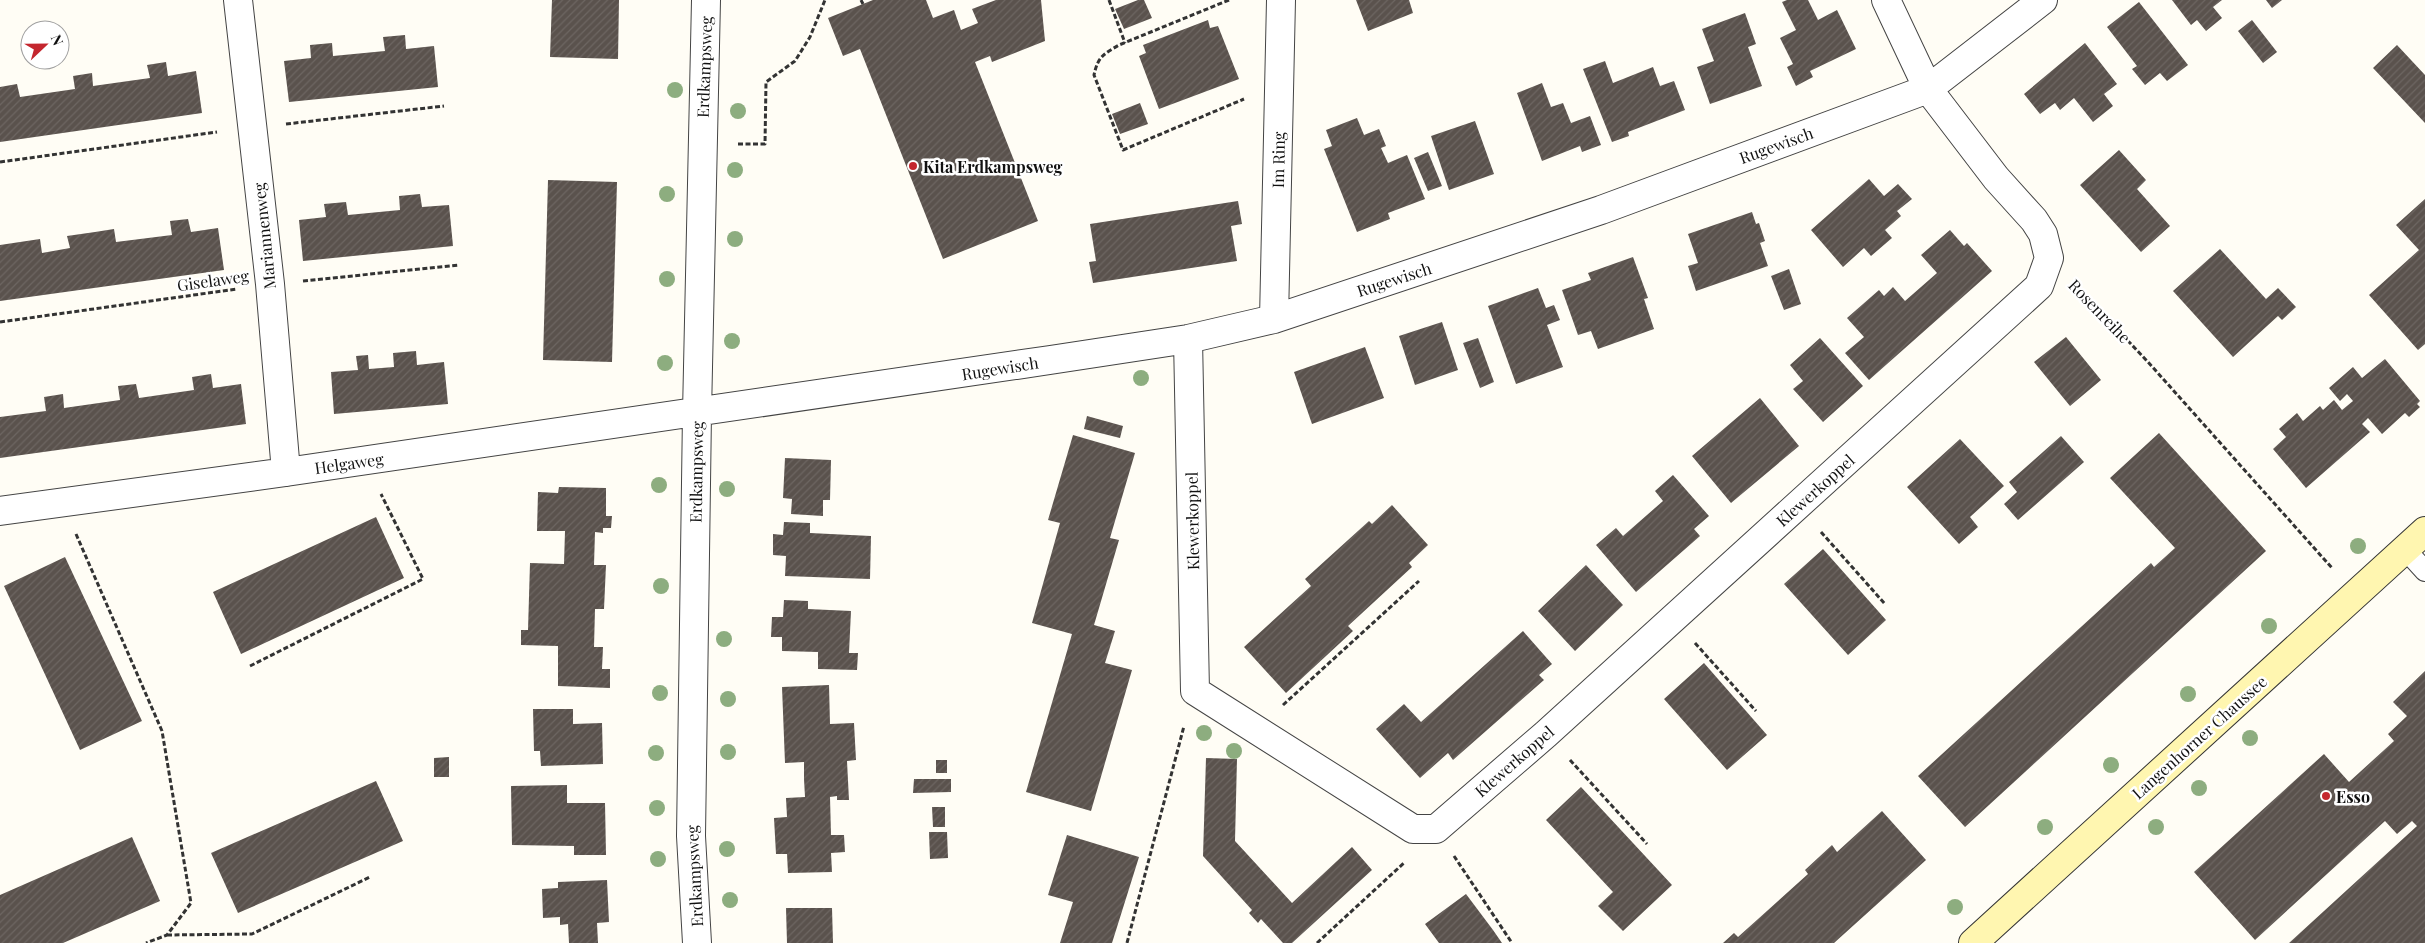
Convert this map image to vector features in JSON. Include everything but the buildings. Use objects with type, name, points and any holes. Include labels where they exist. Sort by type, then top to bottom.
[{"type":"main road","name":"Langenhorner Chaussee","points":[[1973,943],[2415,540]]},
{"type":"street","name":"Mariannenweg","points":[[238,0],[270,284],[286,472]]},
{"type":"street","name":"Erdkampsweg","points":[[697,943],[691,836],[697,413],[706,0]]},
{"type":"street","name":"Im Ring","points":[[1274,319],[1281,0]]},
{"type":"street","points":[[1886,0],[1928,89],[1996,178],[2034,220],[2044,234],[2049,258]]},
{"type":"street","name":"Rugewisch","points":[[697,413],[1188,339],[1274,319],[1601,210],[1928,89],[2043,0]]},
{"type":"street","name":"Klewerkoppel","points":[[1424,829],[1546,734],[2039,286],[2049,258]]},
{"type":"street","name":"Klewerkoppel","points":[[1188,339],[1195,691]]},
{"type":"street","name":"Helgaweg","points":[[0,511],[697,413]]},
{"type":"street","points":[[1195,691],[1255,730],[1424,829]]},
{"type":"lane","points":[[2415,540],[2425,571]]},
{"type":"path","points":[[702,144],[765,144],[766,82],[795,61],[810,37],[825,0]]},
{"type":"path","points":[[1109,0],[1125,43]]},
{"type":"path","points":[[1229,0],[1125,43],[1104,54],[1096,62],[1094,74],[1123,150],[1279,85]]},
{"type":"path","name":"Rosenreihe","points":[[2049,258],[2148,362],[2355,595]]},
{"type":"path","name":"Giselaweg","points":[[0,322],[270,284],[459,265]]},
{"type":"path","points":[[250,666],[423,579],[364,461]]},
{"type":"path","points":[[62,502],[162,731],[191,903],[167,935]]},
{"type":"path","points":[[1798,505],[1885,604]]},
{"type":"path","points":[[1255,730],[1419,581]]},
{"type":"path","points":[[1673,618],[1756,711]]},
{"type":"path","points":[[1127,943],[1195,691]]},
{"type":"path","points":[[1546,734],[1647,844]]},
{"type":"path","points":[[1317,943],[1411,858],[1424,829],[1512,943]]},
{"type":"path","points":[[146,943],[167,935],[252,934],[370,877]]},
{"type":"place","name":"Kita Erdkampsweg","points":[[913,166]]},
{"type":"place","name":"Esso","points":[[2326,796]]}]
